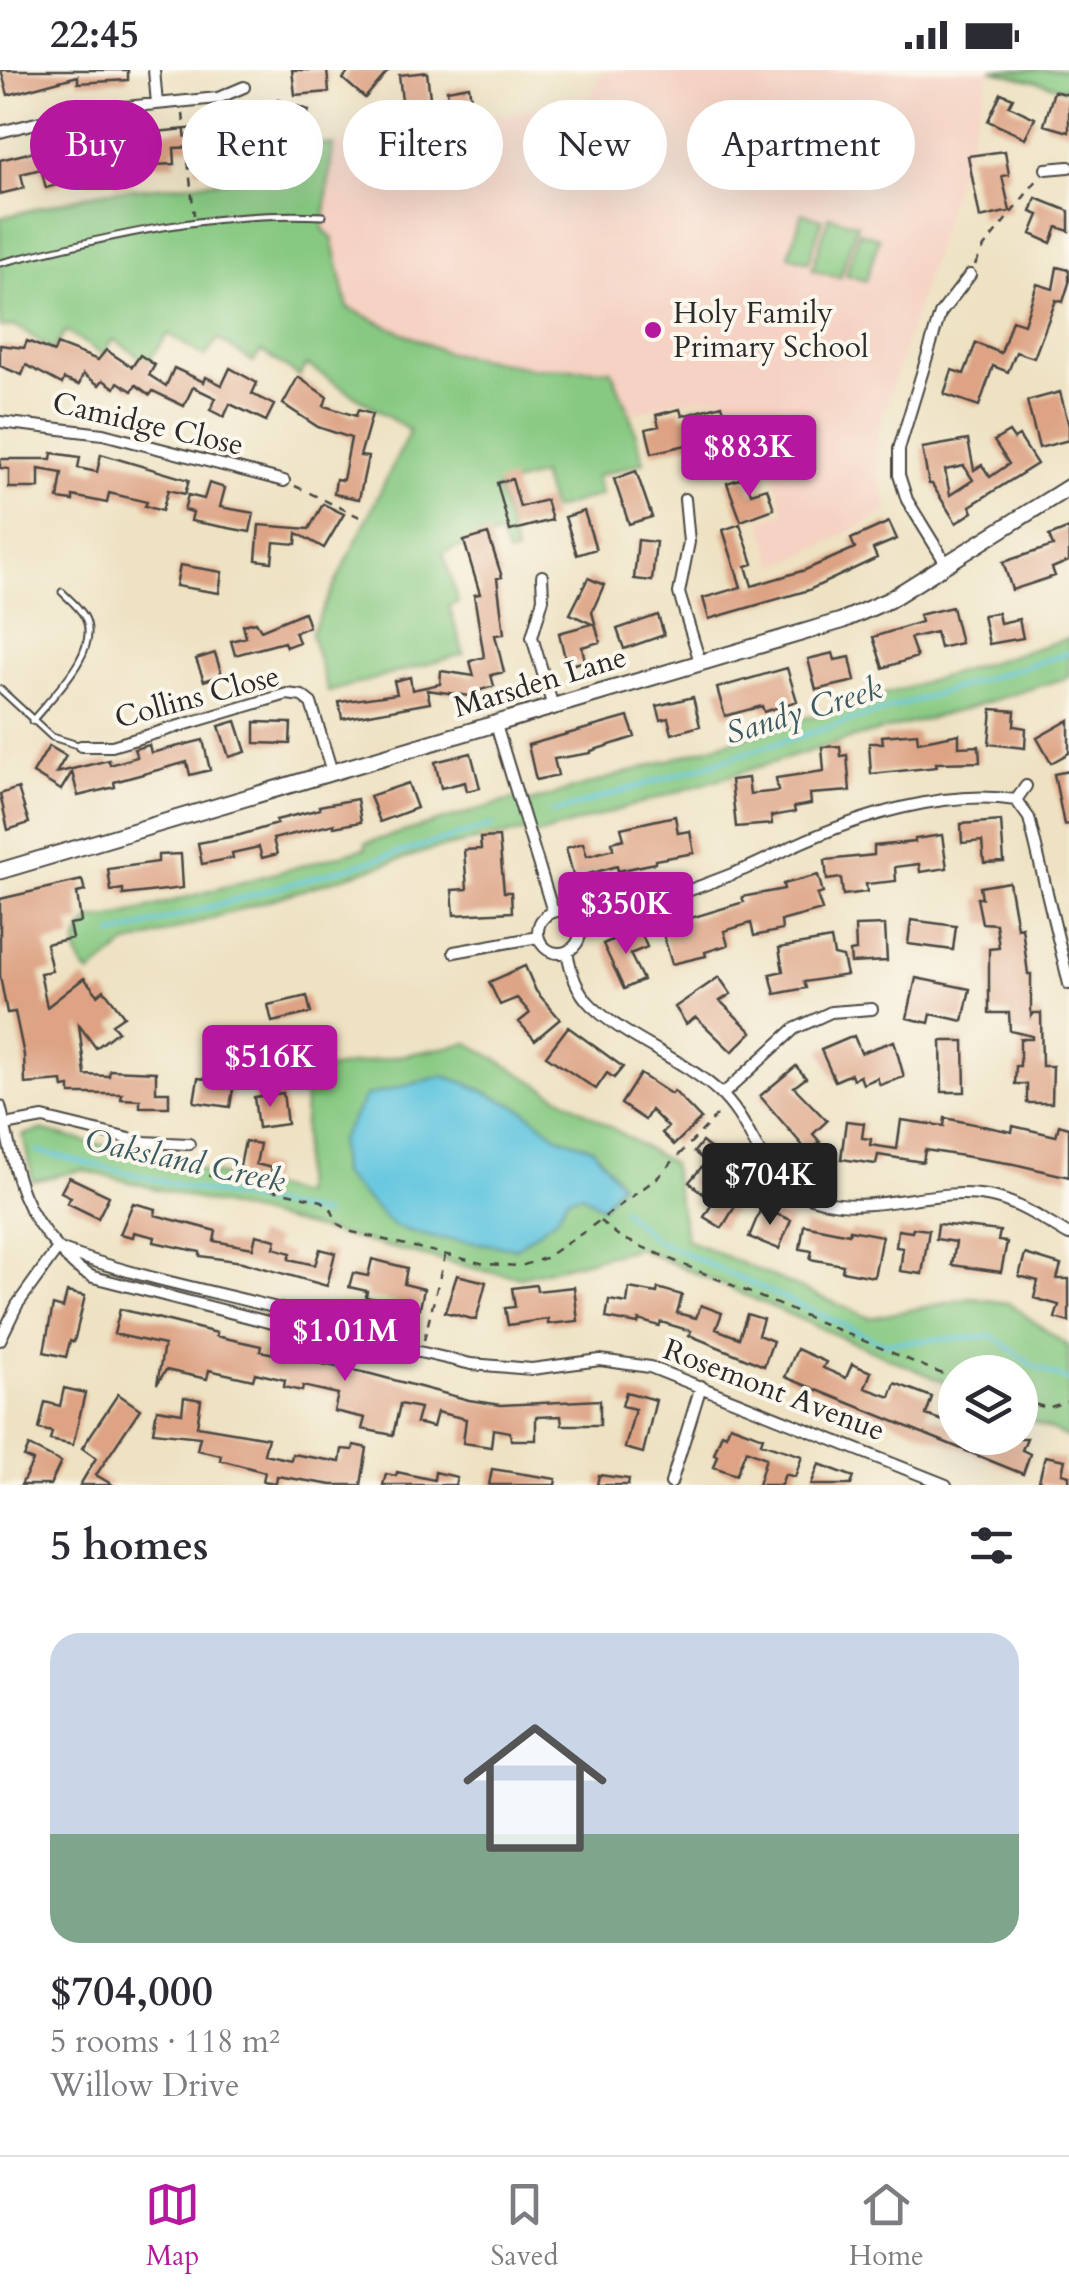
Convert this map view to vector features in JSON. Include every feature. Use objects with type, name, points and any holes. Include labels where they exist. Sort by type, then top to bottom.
[{"type":"main road","name":"Marsden Lane","points":[[0,871],[841,622],[889,600],[1069,486]]},
{"type":"street","points":[[154,70],[157,100]]},
{"type":"street","points":[[200,100],[218,98],[244,87]]},
{"type":"street","points":[[162,104],[182,102]]},
{"type":"street","points":[[0,132],[30,124]]},
{"type":"street","points":[[1046,169],[1069,167]]},
{"type":"street","points":[[947,565],[908,500],[898,474],[898,448],[940,314],[970,275]]},
{"type":"street","name":"Camidge Close","points":[[0,422],[102,434],[284,481]]},
{"type":"street","points":[[685,498],[689,542],[679,593],[700,662]]},
{"type":"street","points":[[542,576],[542,606],[532,636],[553,708]]},
{"type":"street","name":"Collins Close","points":[[81,746],[112,746],[287,694],[302,696],[310,703],[332,772]]},
{"type":"street","points":[[496,725],[553,912]]},
{"type":"street","points":[[1016,800],[1026,786]]},
{"type":"street","points":[[578,926],[654,905],[796,845],[887,814],[980,796],[1016,800],[1029,818],[1069,984]]},
{"type":"street","points":[[553,912],[569,914],[578,926],[578,941],[566,952],[549,951],[538,937],[540,922],[553,912]]},
{"type":"street","points":[[454,952],[538,937]]},
{"type":"street","points":[[566,952],[577,986],[594,1008],[703,1078],[726,1099],[761,1159],[775,1175],[802,1193],[818,1200],[866,1203],[976,1194],[1022,1208],[1069,1236]]},
{"type":"street","points":[[726,1099],[794,1029],[831,1012],[872,1009]]},
{"type":"street","points":[[0,1106],[26,1205],[58,1248],[25,1292],[0,1340]]},
{"type":"street","points":[[5,1124],[43,1118],[142,1142],[189,1144]]},
{"type":"street","name":"Rosemont Avenue","points":[[58,1248],[116,1268],[349,1327],[422,1353],[501,1368],[532,1369],[600,1360],[626,1362],[701,1386],[946,1485]]},
{"type":"street","points":[[671,1483],[701,1386]]},
{"type":"lane","points":[[0,262],[195,222],[258,215],[323,216]]},
{"type":"lane","points":[[32,720],[86,652],[86,617],[62,592]]},
{"type":"lane","points":[[0,688],[52,737],[81,746]]},
{"type":"path","points":[[970,275],[984,247],[1046,169]]},
{"type":"path","points":[[192,190],[195,222]]},
{"type":"path","points":[[284,481],[364,519]]},
{"type":"path","points":[[189,1144],[188,1164],[206,1175],[322,1201],[346,1230],[485,1264],[522,1266],[544,1258],[657,1178],[726,1099]]},
{"type":"path","points":[[600,1220],[620,1236],[663,1256],[938,1372]]},
{"type":"path","points":[[422,1353],[446,1254]]},
{"type":"path","points":[[1038,1405],[1047,1408],[1069,1401]]},
{"type":"shaded area","name":"Holy Family Primary School","points":[[618,70],[991,70],[878,433],[878,474],[889,511],[800,557],[775,565],[762,520],[785,512],[772,469],[747,475],[723,396],[676,401],[630,415],[610,370],[531,368],[445,352],[348,308],[332,239],[323,229],[333,145],[343,143],[343,190],[503,190],[503,115],[523,110],[523,190],[667,190],[667,100],[571,100],[589,96],[601,74]]},
{"type":"green space","points":[[991,70],[1069,70],[1069,90]]},
{"type":"green space","points":[[323,144],[333,145],[323,229],[332,238],[348,308],[445,352],[531,368],[611,370],[644,462],[596,476],[601,495],[552,510],[541,475],[497,488],[516,553],[507,555],[500,535],[443,552],[458,602],[449,606],[464,654],[328,692],[311,633],[410,431],[307,365],[299,376],[261,351],[253,362],[218,339],[205,357],[168,334],[148,362],[113,339],[102,354],[66,331],[53,350],[16,326],[0,327],[0,218],[101,192],[162,190],[162,186],[182,185],[182,190],[323,190]]},
{"type":"green space","points":[[802,213],[822,219],[809,262],[789,256]]},
{"type":"green space","points":[[829,216],[857,224],[840,278],[812,270]]},
{"type":"green space","points":[[859,232],[879,238],[866,281],[846,275]]},
{"type":"green space","points":[[1069,638],[1069,677],[530,837],[527,831],[434,849],[126,945],[90,974],[77,954],[81,932],[92,919],[112,918],[366,848],[366,843],[518,798],[521,805]]},
{"type":"green space","points":[[469,1043],[671,1163],[687,1240],[870,1318],[971,1298],[1008,1303],[1069,1347],[1069,1438],[1038,1424],[1038,1355],[938,1355],[938,1380],[638,1248],[521,1277],[82,1170],[33,1181],[23,1135],[41,1130],[301,1195],[306,1073]]},
{"type":"water","points":[[443,1076],[524,1110],[558,1137],[593,1148],[620,1183],[602,1207],[581,1194],[567,1198],[557,1217],[516,1248],[430,1237],[393,1226],[341,1174],[339,1141],[366,1096]]},
{"type":"building","points":[[1,70],[128,70],[128,80],[78,83],[78,76],[8,95]]},
{"type":"building","points":[[292,70],[327,70],[329,92],[295,95]]},
{"type":"building","points":[[350,70],[389,70],[365,98],[343,79]]},
{"type":"building","points":[[427,72],[430,100],[402,100],[399,75]]},
{"type":"building","points":[[469,86],[471,100],[449,100],[447,90]]},
{"type":"building","points":[[1054,91],[1069,95],[1069,132],[1044,125]]},
{"type":"building","points":[[1001,93],[1013,98],[1009,106],[1035,118],[1025,138],[988,121]]},
{"type":"building","points":[[182,129],[182,148],[174,148],[175,164],[162,165],[162,131]]},
{"type":"building","points":[[1005,151],[1009,175],[1002,176],[1010,211],[980,218],[968,156]]},
{"type":"building","points":[[30,153],[30,172],[21,174],[24,188],[0,194],[0,160]]},
{"type":"building","points":[[1036,198],[1069,211],[1069,231],[1057,227],[1051,243],[1031,234],[1039,215],[1031,212]]},
{"type":"building","points":[[1057,267],[1069,270],[1069,283],[1063,302],[1056,300],[1034,358],[1016,352],[1008,372],[993,366],[979,406],[944,394],[952,370],[964,374],[976,343],[1001,353],[1012,320],[1024,324],[1037,284],[1053,289]]},
{"type":"building","points":[[27,341],[54,352],[57,344],[98,360],[106,350],[132,367],[140,355],[155,365],[149,375],[166,386],[174,368],[204,382],[206,377],[222,385],[230,368],[257,383],[252,394],[274,405],[266,421],[230,404],[224,417],[210,410],[216,398],[193,387],[184,406],[153,391],[150,395],[136,385],[132,391],[118,382],[115,388],[103,380],[99,385],[83,374],[79,385],[64,379],[62,384],[26,365],[22,375],[0,366],[0,345],[24,348]]},
{"type":"building","points":[[298,377],[327,397],[324,406],[356,416],[358,410],[372,414],[360,456],[368,457],[359,499],[334,494],[336,479],[343,480],[351,438],[318,427],[283,404]]},
{"type":"building","points":[[1060,392],[1069,440],[1039,448],[1027,401]]},
{"type":"building","points":[[722,405],[733,440],[701,449],[699,442],[652,453],[646,429],[659,426],[656,415],[680,409],[682,416]]},
{"type":"building","points":[[1009,432],[1014,439],[1019,436],[1037,464],[970,506],[973,512],[956,523],[929,484],[922,448],[968,440],[974,470],[982,465],[990,477],[1009,464],[994,441]],"holes":[[[964,466],[973,480],[950,495],[945,470]]]},
{"type":"building","points":[[52,453],[80,457],[78,468],[97,472],[101,454],[189,480],[185,494],[168,490],[162,511],[145,506],[147,502],[109,493],[107,503],[73,496],[73,501],[58,499],[62,473],[39,469],[39,488],[9,488],[9,469],[0,468],[0,459],[51,459]]},
{"type":"building","points":[[636,471],[652,517],[629,524],[614,479]]},
{"type":"building","points":[[745,477],[751,493],[767,488],[774,509],[741,521],[727,483]]},
{"type":"building","points":[[512,479],[520,507],[546,500],[552,520],[510,531],[497,483]]},
{"type":"building","points":[[209,483],[225,488],[220,507],[254,513],[250,532],[191,521],[193,512],[184,510],[188,495],[204,499]]},
{"type":"building","points":[[323,504],[344,514],[324,548],[297,533],[296,544],[274,542],[272,562],[256,560],[259,525],[309,529]]},
{"type":"building","points":[[584,511],[596,549],[577,555],[565,517]]},
{"type":"building","points":[[889,522],[897,539],[873,549],[877,558],[809,590],[709,619],[703,598],[741,587],[723,530],[740,524],[753,564],[746,566],[752,586],[805,570],[855,548],[851,539]]},
{"type":"building","points":[[1069,528],[1069,561],[1052,568],[1055,576],[1012,590],[1003,562],[1053,546],[1049,536]]},
{"type":"building","points":[[488,534],[502,577],[497,578],[504,634],[495,635],[504,672],[491,675],[494,686],[470,696],[427,690],[430,703],[342,719],[339,702],[397,694],[394,681],[410,677],[412,690],[440,684],[441,671],[474,676],[470,661],[484,657],[474,595],[480,594],[464,541]]},
{"type":"building","points":[[638,540],[656,542],[652,581],[634,579]]},
{"type":"building","points":[[180,565],[222,572],[219,593],[176,586]]},
{"type":"building","points":[[588,578],[604,585],[592,612],[600,642],[582,647],[585,661],[567,666],[559,633],[592,624],[570,614]]},
{"type":"building","points":[[952,607],[961,643],[940,648],[936,632],[910,638],[917,657],[883,668],[873,637],[921,622],[919,615]]},
{"type":"building","points":[[304,612],[309,627],[295,632],[299,642],[235,655],[231,641],[246,637],[243,625],[256,622],[261,630]]},
{"type":"building","points":[[998,613],[1000,623],[1019,619],[1023,638],[989,644],[983,615]]},
{"type":"building","points":[[658,615],[664,635],[624,649],[617,629]]},
{"type":"building","points":[[215,653],[222,675],[204,681],[196,659]]},
{"type":"building","points":[[833,653],[835,660],[850,657],[855,681],[816,690],[808,659]]},
{"type":"building","points":[[787,668],[797,701],[764,712],[762,706],[725,716],[717,688]]},
{"type":"building","points":[[693,697],[700,726],[672,734],[668,718],[661,720],[657,706]]},
{"type":"building","points":[[992,709],[1015,711],[1014,726],[1026,728],[1025,748],[989,744]]},
{"type":"building","points":[[628,717],[635,737],[591,753],[554,759],[558,775],[536,780],[528,745]]},
{"type":"building","points":[[1069,720],[1069,753],[1051,763],[1037,738]]},
{"type":"building","points":[[236,721],[246,752],[229,757],[219,726]]},
{"type":"building","points":[[255,722],[291,723],[290,744],[255,743]]},
{"type":"building","points":[[917,733],[918,742],[959,734],[959,747],[979,746],[980,762],[936,763],[937,767],[871,774],[869,743],[883,743],[882,736]]},
{"type":"building","points":[[203,740],[210,770],[190,775],[187,762],[78,796],[72,772],[61,790],[33,773],[49,746],[66,756],[56,773],[137,757],[134,749],[149,745],[151,753]]},
{"type":"building","points":[[840,746],[841,756],[847,755],[850,791],[810,794],[811,804],[794,807],[795,812],[771,816],[772,824],[736,827],[731,780],[748,778],[750,794],[778,791],[776,778],[824,771],[822,747]]},
{"type":"building","points":[[471,753],[480,788],[467,791],[465,782],[441,788],[435,762]]},
{"type":"building","points":[[1069,771],[1069,824],[1064,825],[1054,774]]},
{"type":"building","points":[[408,783],[417,808],[380,822],[370,796]]},
{"type":"building","points":[[18,788],[29,823],[8,830],[0,794]]},
{"type":"building","points":[[357,799],[361,822],[334,824],[273,839],[277,854],[262,858],[259,847],[232,853],[233,858],[202,864],[198,843],[240,835],[277,824],[276,820],[320,809],[319,806]]},
{"type":"building","points":[[675,816],[678,833],[690,831],[694,853],[574,878],[566,848],[583,843],[587,856],[613,849],[612,842],[624,839],[621,828]]},
{"type":"building","points":[[1001,821],[1004,862],[984,863],[982,841],[962,843],[961,824]]},
{"type":"building","points":[[942,835],[947,868],[920,872],[919,864],[895,867],[896,881],[866,884],[867,892],[843,895],[841,878],[827,880],[825,860],[874,855],[874,846]]},
{"type":"building","points":[[499,837],[504,892],[511,892],[512,912],[454,915],[452,890],[467,889],[464,850],[481,849],[480,838]]},
{"type":"building","points":[[181,854],[183,888],[123,895],[123,889],[111,891],[108,869],[158,862],[158,855]]},
{"type":"building","points":[[818,875],[823,893],[817,895],[822,910],[781,921],[782,930],[754,936],[751,923],[724,931],[728,945],[705,952],[706,956],[672,964],[661,927],[744,902],[742,897],[784,889],[783,884]]},
{"type":"building","points":[[82,880],[85,891],[77,893],[81,922],[69,924],[72,938],[46,944],[52,971],[40,973],[47,1007],[84,978],[98,995],[104,990],[124,1016],[112,1024],[118,1031],[96,1048],[79,1025],[85,1075],[109,1076],[110,1070],[156,1072],[156,1092],[169,1092],[169,1107],[140,1107],[140,1100],[121,1099],[122,1094],[70,1094],[70,1087],[63,1088],[62,1081],[25,1084],[15,1012],[7,1013],[0,976],[0,899]]},
{"type":"building","points":[[1009,882],[1031,974],[1031,1017],[1041,1013],[1042,1066],[1053,1066],[1052,1103],[1027,1103],[1027,1084],[1015,1084],[1020,1039],[1032,1036],[1010,1031],[1009,1013],[989,1013],[989,949],[999,948],[996,924],[982,923],[977,898],[982,898],[980,887]]},
{"type":"building","points":[[911,920],[956,926],[953,950],[908,944]]},
{"type":"building","points":[[885,925],[887,961],[851,963],[850,952],[856,951],[855,926]]},
{"type":"building","points":[[639,928],[647,947],[630,954],[643,980],[624,989],[603,944]]},
{"type":"building","points":[[831,939],[834,955],[843,957],[847,975],[804,982],[806,988],[775,994],[770,974],[783,971],[779,948]]},
{"type":"building","points":[[525,966],[536,991],[560,1019],[535,1040],[519,1022],[530,1013],[517,998],[500,1005],[489,982]]},
{"type":"building","points":[[719,977],[731,994],[720,1001],[752,1032],[732,1052],[696,1017],[686,1024],[675,1007]]},
{"type":"building","points":[[916,978],[970,989],[963,1021],[931,1014],[929,1023],[907,1018]]},
{"type":"building","points":[[307,996],[311,1013],[272,1022],[268,1005]]},
{"type":"building","points":[[568,1027],[623,1067],[614,1078],[607,1073],[596,1089],[546,1056]]},
{"type":"building","points":[[854,1036],[861,1053],[894,1041],[904,1077],[880,1085],[877,1078],[863,1084],[860,1076],[853,1079],[851,1074],[835,1081],[821,1050]]},
{"type":"building","points":[[941,1041],[964,1041],[965,1092],[942,1092]]},
{"type":"building","points":[[796,1066],[806,1078],[794,1087],[827,1121],[813,1134],[820,1142],[809,1153],[760,1096]]},
{"type":"building","points":[[640,1074],[671,1094],[674,1091],[701,1119],[674,1145],[662,1133],[668,1127],[651,1110],[645,1120],[621,1104]]},
{"type":"building","points":[[198,1078],[234,1083],[230,1107],[194,1102]]},
{"type":"building","points":[[283,1093],[287,1124],[258,1128],[254,1097]]},
{"type":"building","points":[[945,1118],[1012,1132],[1013,1126],[1056,1136],[1059,1125],[1069,1128],[1069,1177],[925,1150],[923,1162],[878,1155],[876,1164],[841,1159],[846,1121],[864,1123],[862,1138],[871,1139],[870,1145],[897,1149],[901,1120],[944,1126]]},
{"type":"building","points":[[245,1141],[260,1144],[256,1164],[272,1168],[269,1182],[238,1176]]},
{"type":"building","points":[[702,1142],[730,1164],[722,1174],[746,1188],[722,1228],[704,1217],[713,1202],[689,1182],[706,1162],[694,1152]]},
{"type":"building","points":[[69,1177],[109,1196],[98,1218],[67,1203],[71,1197],[61,1192]]},
{"type":"building","points":[[133,1203],[156,1209],[155,1215],[216,1231],[214,1241],[253,1248],[256,1235],[276,1240],[274,1248],[291,1253],[289,1259],[315,1265],[320,1249],[335,1253],[327,1286],[242,1262],[200,1256],[200,1252],[154,1242],[155,1237],[134,1232],[133,1237],[120,1234]]},
{"type":"building","points":[[761,1208],[791,1220],[779,1249],[749,1237]]},
{"type":"building","points":[[938,1224],[1000,1231],[998,1241],[1007,1242],[1001,1272],[952,1265],[956,1242],[936,1239]]},
{"type":"building","points":[[804,1225],[882,1236],[874,1277],[842,1271],[843,1265],[810,1259],[812,1251],[800,1249]]},
{"type":"building","points":[[913,1228],[929,1230],[922,1274],[900,1271],[903,1248],[896,1247],[898,1230],[912,1232]]},
{"type":"building","points":[[1025,1254],[1061,1265],[1057,1279],[1069,1279],[1069,1322],[1055,1318],[1059,1305],[1034,1298],[1038,1281],[1019,1276]]},
{"type":"building","points":[[372,1259],[407,1268],[404,1284],[424,1289],[420,1308],[366,1297],[367,1291],[349,1287],[353,1273],[368,1276]]},
{"type":"building","points":[[457,1275],[486,1282],[476,1320],[445,1312]]},
{"type":"building","points":[[536,1285],[537,1291],[574,1287],[578,1321],[548,1324],[548,1319],[508,1325],[505,1308],[515,1307],[512,1288]]},
{"type":"building","points":[[629,1288],[657,1293],[658,1288],[682,1295],[677,1313],[696,1318],[701,1305],[722,1313],[716,1329],[739,1338],[747,1314],[763,1319],[758,1335],[773,1341],[764,1366],[689,1335],[691,1331],[661,1322],[659,1326],[606,1318],[609,1300],[627,1303]]},
{"type":"building","points":[[67,1292],[85,1296],[74,1342],[70,1341],[66,1357],[44,1352],[53,1305],[63,1308]]},
{"type":"building","points":[[120,1309],[261,1346],[260,1351],[469,1400],[501,1405],[600,1400],[600,1425],[562,1425],[561,1416],[536,1417],[536,1440],[511,1440],[510,1432],[493,1429],[491,1447],[463,1443],[466,1419],[437,1412],[433,1427],[416,1423],[420,1408],[400,1404],[393,1435],[362,1429],[365,1418],[334,1411],[338,1394],[303,1386],[302,1391],[284,1387],[285,1380],[255,1373],[253,1380],[209,1370],[207,1379],[166,1370],[157,1384],[164,1345],[114,1334]]},
{"type":"building","points":[[797,1349],[826,1362],[823,1368],[846,1378],[852,1364],[871,1372],[865,1388],[890,1397],[895,1383],[932,1397],[926,1415],[938,1419],[938,1439],[785,1377]]},
{"type":"building","points":[[64,1388],[85,1393],[73,1445],[50,1440],[52,1432],[39,1429],[45,1402],[60,1406]]},
{"type":"building","points":[[626,1392],[656,1400],[643,1453],[625,1448],[635,1409],[622,1406]]},
{"type":"building","points":[[118,1394],[140,1409],[96,1475],[113,1485],[80,1485],[96,1458],[82,1448]]},
{"type":"building","points":[[184,1397],[201,1400],[197,1426],[268,1438],[264,1454],[291,1460],[292,1454],[340,1462],[342,1449],[353,1450],[354,1445],[367,1448],[361,1485],[332,1485],[277,1476],[276,1483],[263,1481],[265,1472],[197,1450],[200,1437],[153,1432],[157,1409],[182,1413]]},
{"type":"building","points":[[730,1425],[763,1437],[761,1443],[802,1456],[795,1477],[785,1474],[781,1485],[758,1485],[766,1458],[746,1450],[736,1475],[714,1467],[722,1433],[726,1435]]},
{"type":"building","points":[[29,1446],[61,1462],[50,1485],[21,1485],[33,1461],[24,1457]]},
{"type":"building","points":[[976,1455],[1030,1455],[1023,1474]]},
{"type":"building","points":[[1045,1456],[1065,1460],[1062,1473],[1069,1475],[1069,1485],[1038,1485]]},
{"type":"building","points":[[819,1464],[854,1477],[851,1485],[811,1485]]},
{"type":"building","points":[[492,1469],[556,1479],[555,1485],[489,1485]]},
{"type":"building","points":[[397,1472],[434,1480],[435,1472],[457,1477],[455,1485],[383,1485],[386,1474],[396,1476]]},
{"type":"building","points":[[599,1475],[629,1479],[628,1485],[597,1485]]},
{"type":"waterway","name":"Sandy Creek","points":[[552,813],[1069,653]]},
{"type":"waterway","name":"Sandy Creek","points":[[113,935],[492,826]]},
{"type":"waterway","name":"Oaksland Creek","points":[[37,1151],[324,1215]]},
{"type":"waterway","name":"Oaksland Creek","points":[[622,1209],[653,1239],[883,1343],[993,1336],[1033,1366],[1069,1381]]},
{"type":"place","name":"Holy Family Primary School","points":[[653,330]]}]
